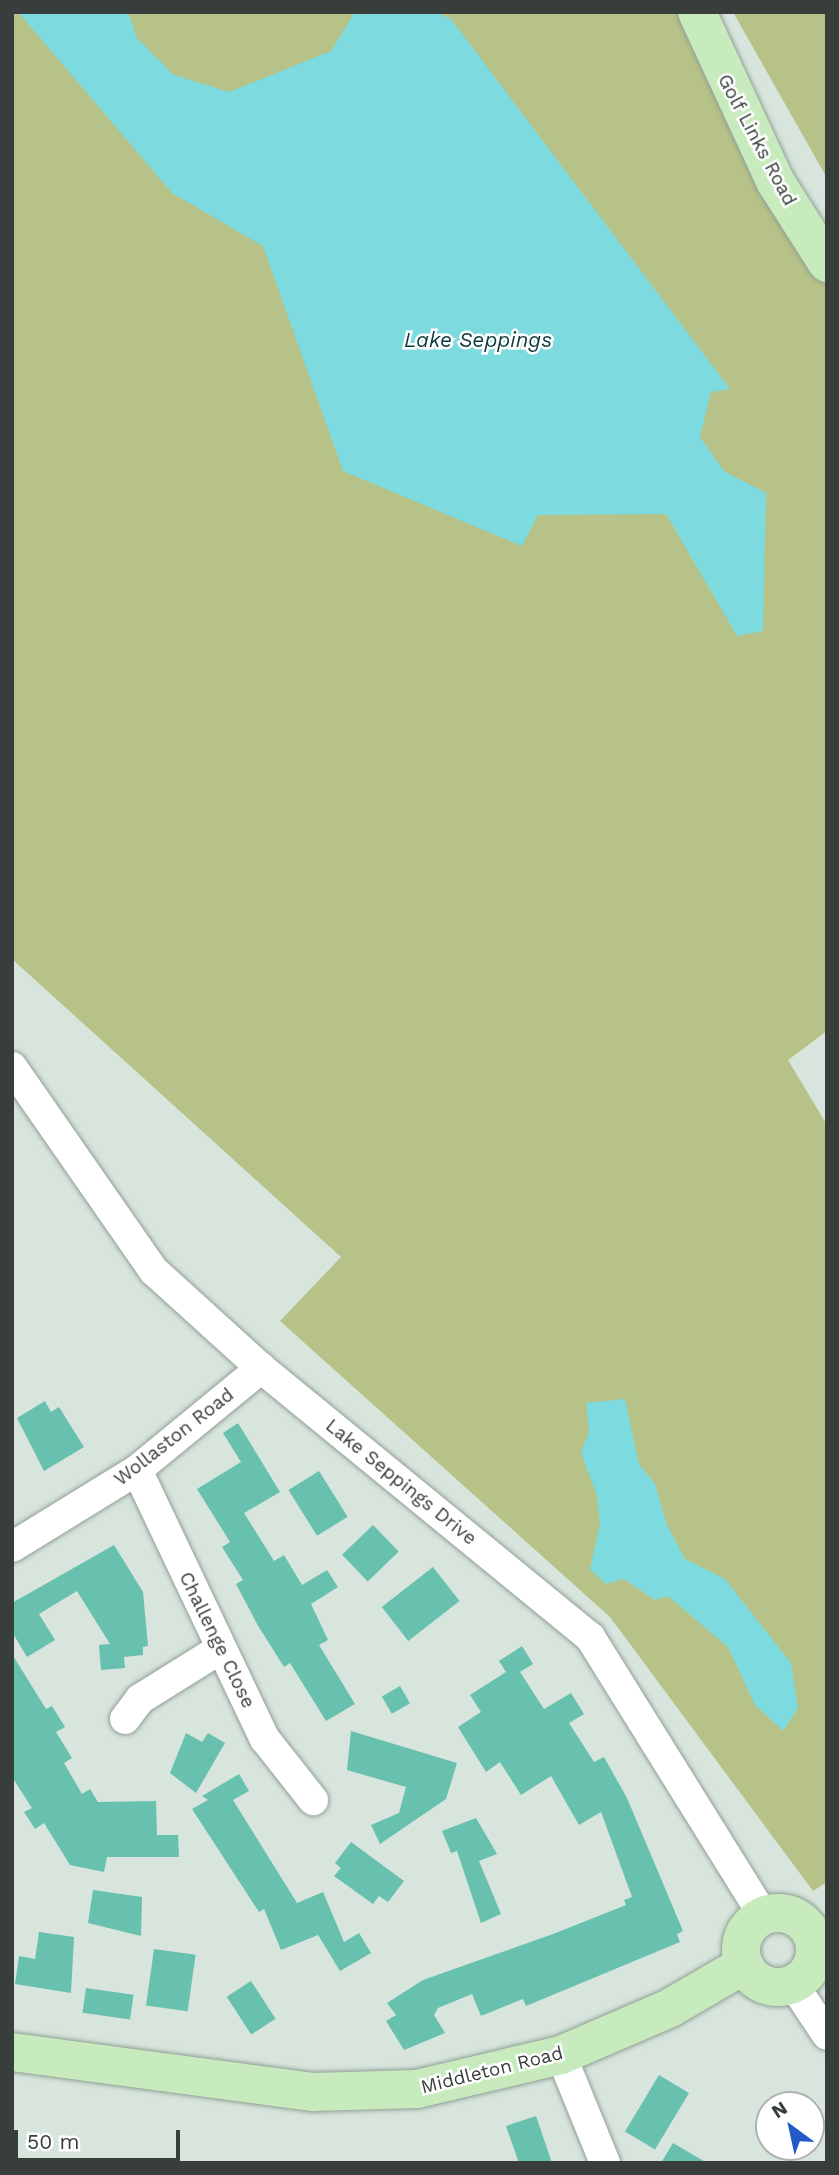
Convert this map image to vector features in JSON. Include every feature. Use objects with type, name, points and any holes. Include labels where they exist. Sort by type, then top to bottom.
[{"type":"main road","name":"Golf Links Road","points":[[696,12],[775,181],[827,263]]},
{"type":"main road","points":[[764,1916],[791,1916],[819,1927],[813,1963],[793,1984],[765,1985],[744,1965],[744,1937],[764,1916]]},
{"type":"main road","name":"Middleton Road","points":[[12,2052],[313,2092],[417,2089],[561,2054],[670,2008],[744,1965]]},
{"type":"street","name":"Lake Seppings Drive","points":[[14,1074],[155,1271],[261,1368],[590,1637],[764,1916]]},
{"type":"street","name":"Wollaston Road","points":[[12,1547],[137,1471],[261,1368]]},
{"type":"street","name":"Challenge Close","points":[[137,1471],[265,1740],[313,1800]]},
{"type":"street","points":[[125,1719],[157,1686],[220,1648]]},
{"type":"street","points":[[793,1984],[827,2035]]},
{"type":"street","points":[[561,2054],[605,2163]]},
{"type":"green space","points":[[12,12],[678,12],[760,194],[827,286],[827,1031],[788,1060],[827,1125],[827,1882],[813,1891],[610,1617],[280,1321],[341,1257],[12,959]]},
{"type":"green space","points":[[733,12],[827,12],[827,178]]},
{"type":"water","name":"Lake Seppings","points":[[18,12],[128,12],[137,38],[174,75],[229,92],[331,51],[355,12],[436,12],[451,19],[730,389],[711,392],[700,437],[724,471],[766,493],[763,631],[737,636],[666,514],[538,515],[522,546],[343,471],[263,246],[172,193]]},
{"type":"water","points":[[625,1399],[639,1464],[655,1484],[667,1525],[685,1559],[725,1579],[791,1663],[798,1708],[783,1731],[755,1705],[728,1647],[668,1596],[655,1600],[624,1579],[606,1584],[590,1569],[600,1524],[597,1496],[581,1453],[589,1432],[586,1403]]},
{"type":"building","points":[[45,1401],[51,1412],[59,1407],[84,1447],[44,1471],[17,1418]]},
{"type":"building","points":[[238,1423],[280,1492],[244,1513],[274,1561],[284,1555],[302,1585],[327,1570],[338,1587],[311,1604],[328,1640],[319,1645],[355,1704],[326,1721],[290,1663],[284,1667],[257,1624],[236,1584],[243,1580],[222,1547],[230,1542],[197,1489],[241,1462],[223,1433]]},
{"type":"building","points":[[319,1471],[348,1517],[317,1536],[288,1490]]},
{"type":"building","points":[[373,1525],[399,1552],[368,1581],[342,1555]]},
{"type":"building","points":[[114,1545],[143,1592],[148,1646],[143,1647],[143,1655],[124,1657],[125,1668],[101,1670],[99,1645],[110,1644],[77,1591],[39,1614],[55,1640],[27,1657],[12,1632],[12,1603]]},
{"type":"building","points":[[433,1567],[459,1601],[408,1641],[382,1607]]},
{"type":"building","points":[[522,1646],[533,1664],[520,1672],[544,1709],[571,1693],[584,1714],[569,1723],[594,1762],[604,1757],[627,1798],[683,1931],[677,1934],[680,1942],[526,2006],[523,1999],[481,2016],[472,1994],[438,2008],[434,2015],[445,2033],[404,2050],[386,2021],[396,2015],[387,2003],[423,1980],[553,1934],[626,1905],[624,1900],[632,1897],[601,1812],[579,1825],[551,1776],[521,1795],[500,1762],[486,1772],[458,1727],[481,1712],[470,1695],[506,1672],[499,1661]]},
{"type":"building","points":[[12,1654],[46,1709],[52,1706],[65,1727],[56,1732],[72,1758],[64,1763],[82,1794],[90,1789],[98,1802],[156,1801],[157,1835],[178,1835],[179,1857],[107,1857],[104,1872],[70,1865],[44,1823],[35,1829],[24,1812],[32,1808],[12,1777]]},
{"type":"building","points":[[400,1686],[410,1703],[392,1714],[382,1696]]},
{"type":"building","points":[[351,1731],[457,1763],[446,1799],[380,1844],[371,1825],[399,1813],[406,1787],[347,1770]]},
{"type":"building","points":[[186,1733],[202,1742],[208,1733],[225,1743],[196,1793],[170,1773]]},
{"type":"building","points":[[239,1774],[249,1791],[233,1800],[297,1903],[323,1892],[344,1942],[359,1933],[371,1953],[340,1971],[318,1935],[281,1950],[264,1909],[259,1912],[192,1809],[208,1800],[202,1796]]},
{"type":"building","points":[[476,1818],[497,1854],[479,1861],[501,1914],[481,1923],[457,1851],[451,1853],[442,1831]]},
{"type":"building","points":[[351,1842],[404,1881],[388,1902],[379,1896],[373,1904],[334,1876],[341,1868],[335,1863]]},
{"type":"building","points":[[93,1890],[142,1897],[141,1936],[88,1923]]},
{"type":"building","points":[[39,1932],[74,1937],[71,1993],[15,1984],[19,1956],[35,1959]]},
{"type":"building","points":[[154,1949],[196,1955],[188,2011],[146,2005]]},
{"type":"building","points":[[251,1981],[276,2019],[251,2035],[227,1997]]},
{"type":"building","points":[[86,1988],[134,1995],[130,2019],[83,2013]]},
{"type":"building","points":[[659,2075],[689,2093],[655,2150],[625,2132]]},
{"type":"building","points":[[536,2116],[552,2163],[519,2163],[506,2126]]},
{"type":"building","points":[[673,2143],[707,2163],[661,2163]]}]
